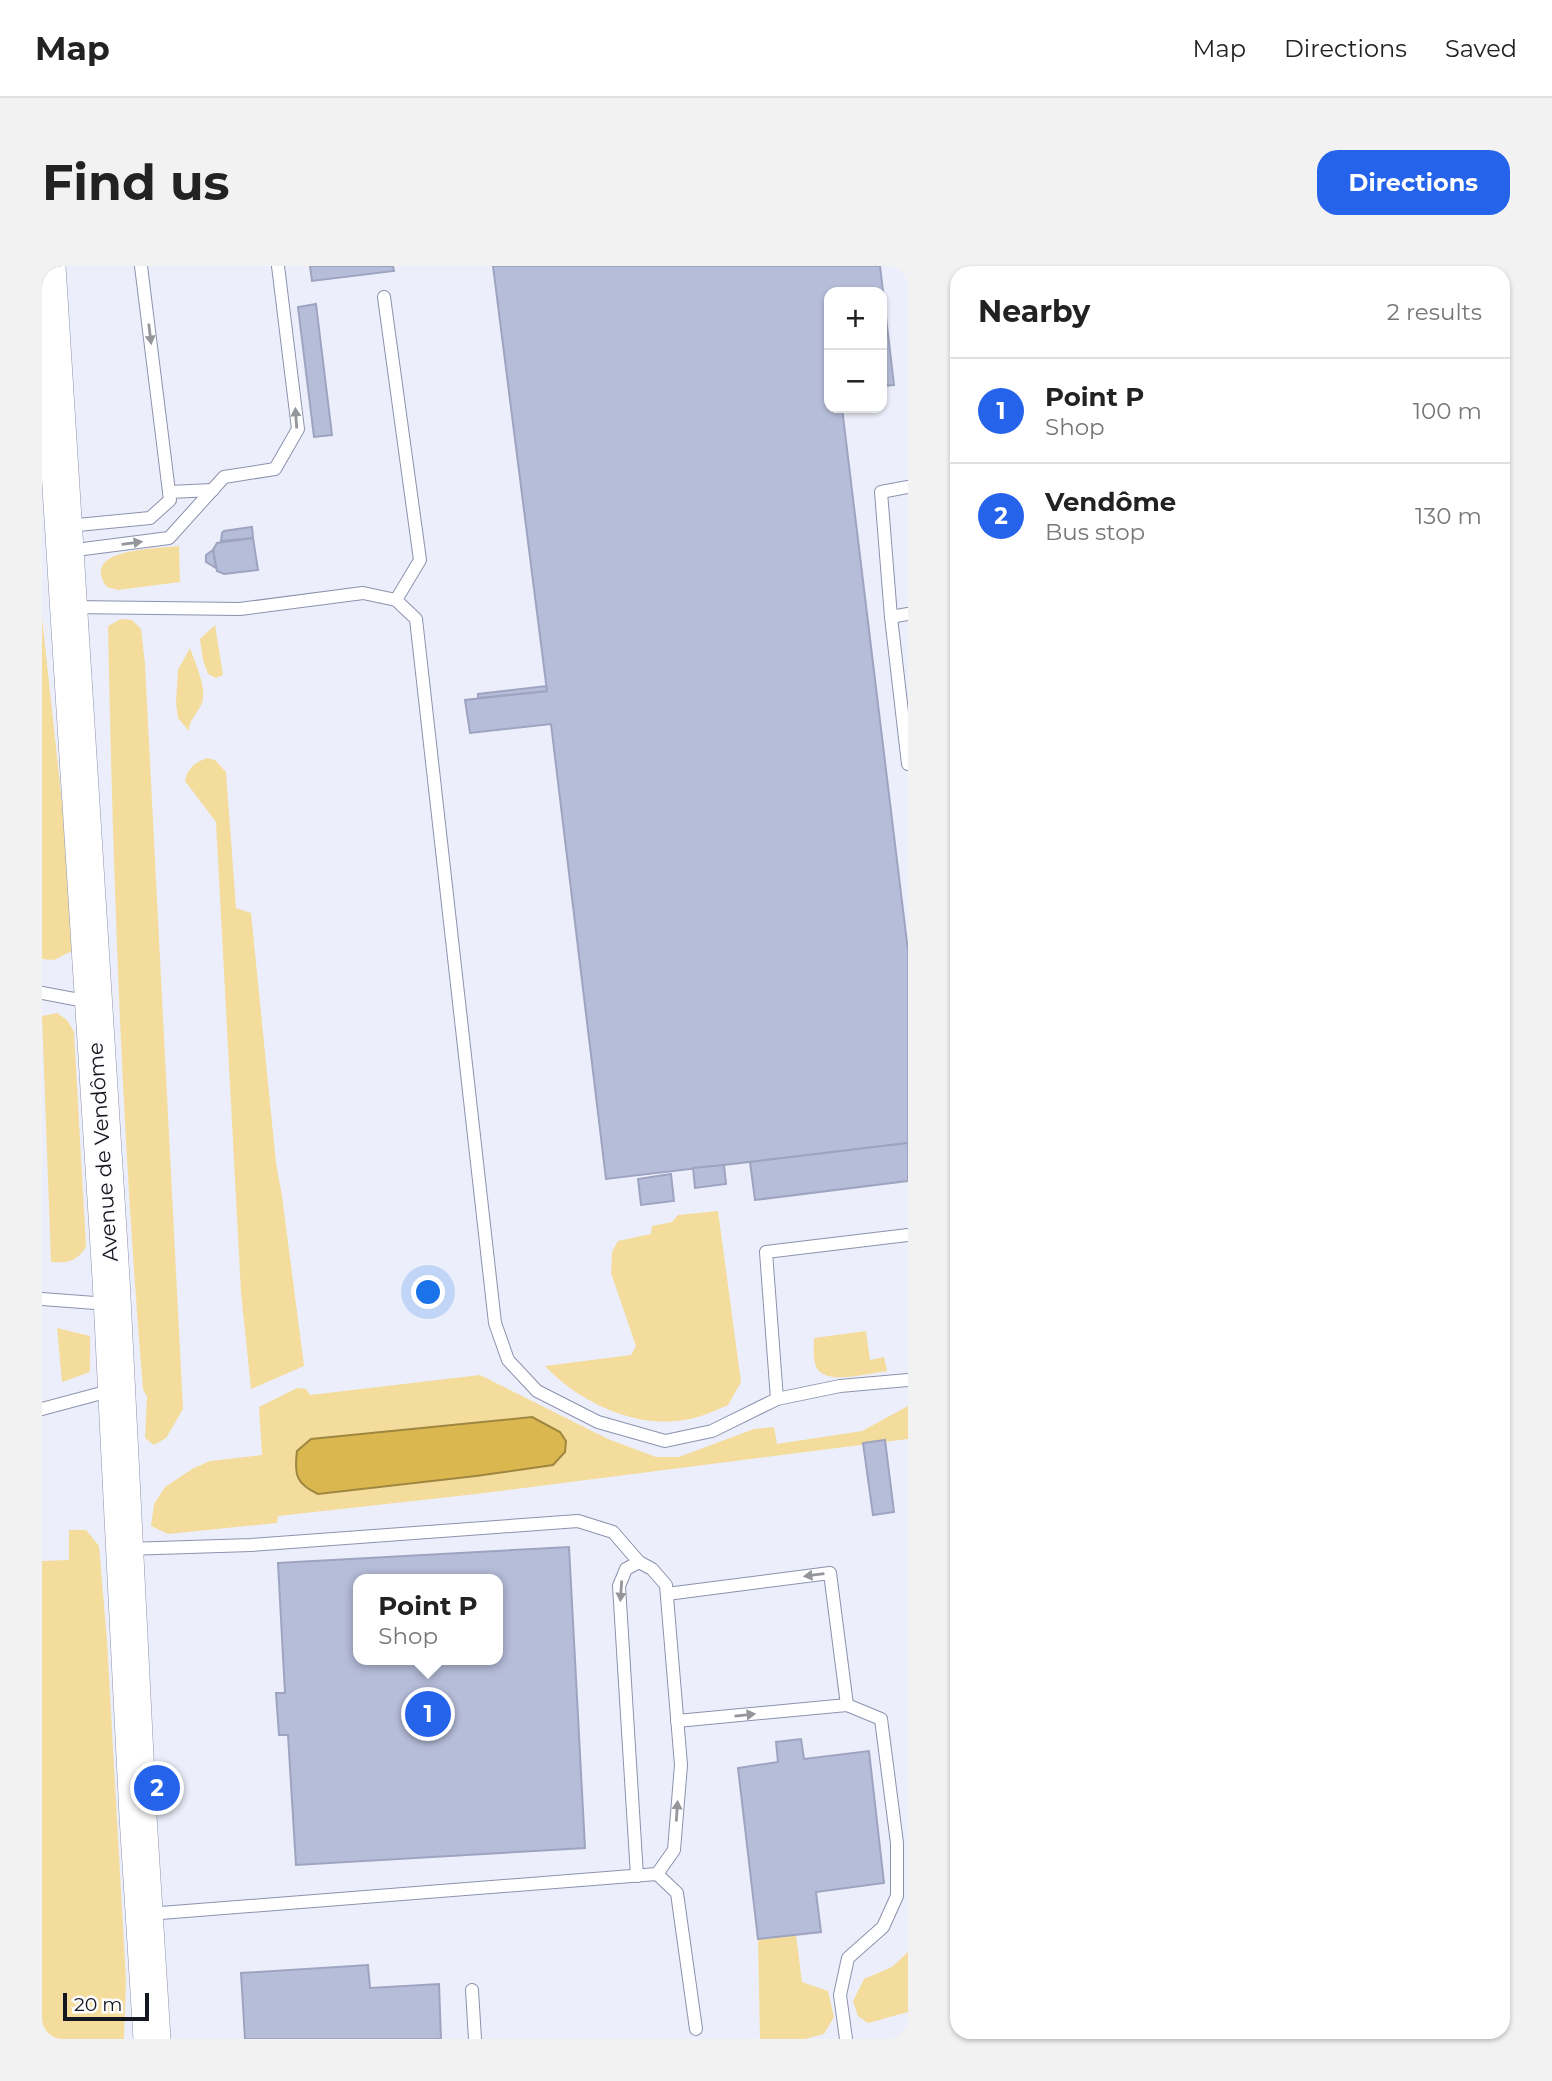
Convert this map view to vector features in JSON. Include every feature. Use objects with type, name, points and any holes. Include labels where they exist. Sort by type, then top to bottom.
[{"type":"main road","name":"Avenue de Vendôme","points":[[47,266],[51,461],[64,539],[113,1305],[152,2039]]},
{"type":"lane","points":[[64,539],[150,518],[170,500],[141,266]]},
{"type":"lane","points":[[64,539],[169,538],[224,477],[275,469],[298,429],[278,266]]},
{"type":"lane","points":[[384,297],[420,560],[396,600]]},
{"type":"lane","points":[[908,487],[881,492],[891,617],[908,764]]},
{"type":"lane","points":[[169,492],[213,490]]},
{"type":"lane","points":[[68,607],[240,608],[363,593],[396,600],[416,619],[495,1322],[508,1360],[537,1391],[598,1422],[665,1441],[712,1431],[777,1399],[840,1387],[908,1380]]},
{"type":"lane","points":[[891,617],[908,614]]},
{"type":"lane","points":[[42,993],[93,1003]]},
{"type":"lane","points":[[777,1399],[765,1252],[908,1235]]},
{"type":"lane","points":[[42,1299],[113,1305]]},
{"type":"lane","points":[[42,1409],[117,1389]]},
{"type":"lane","points":[[125,1549],[251,1545],[578,1521],[612,1532],[639,1562],[652,1569],[666,1585],[681,1765],[674,1850],[657,1874]]},
{"type":"lane","points":[[637,1875],[620,1586],[626,1569],[639,1562]]},
{"type":"lane","points":[[667,1594],[830,1573],[847,1704]]},
{"type":"lane","points":[[677,1721],[847,1704],[881,1719],[897,1843],[897,1896],[883,1927],[848,1958],[840,1994],[846,2039]]},
{"type":"lane","points":[[144,1915],[657,1874],[677,1893],[696,2029]]},
{"type":"lane","points":[[472,1990],[475,2039]]},
{"type":"shaded area","points":[[179,546],[180,582],[118,590],[107,587],[101,574],[103,565],[111,558],[124,553]]},
{"type":"shaded area","points":[[42,618],[63,812],[72,951],[54,960],[42,959]]},
{"type":"shaded area","points":[[121,619],[132,620],[141,629],[145,664],[183,1409],[166,1438],[154,1445],[145,1438],[147,1397],[143,1389],[129,1198],[120,1008],[108,626]]},
{"type":"shaded area","points":[[215,625],[223,675],[216,678],[208,674],[200,639]]},
{"type":"shaded area","points":[[190,648],[203,686],[203,699],[191,721],[189,731],[178,718],[176,702],[178,670]]},
{"type":"shaded area","points":[[207,758],[215,760],[226,772],[236,908],[251,913],[276,1163],[304,1366],[251,1389],[241,1292],[216,822],[185,781],[192,766]]},
{"type":"shaded area","points":[[57,1013],[67,1020],[74,1032],[86,1247],[75,1259],[67,1262],[51,1262],[42,1016]]},
{"type":"shaded area","points":[[718,1211],[741,1382],[728,1405],[698,1417],[677,1421],[635,1418],[615,1412],[577,1393],[545,1366],[631,1355],[636,1346],[611,1273],[612,1252],[618,1241],[651,1234],[652,1226],[672,1222],[678,1215]]},
{"type":"shaded area","points":[[57,1328],[90,1336],[90,1372],[62,1382]]},
{"type":"shaded area","points":[[866,1331],[870,1360],[884,1357],[887,1371],[832,1377],[819,1371],[814,1360],[814,1338]]},
{"type":"shaded area","points":[[480,1375],[608,1439],[656,1457],[679,1457],[754,1429],[774,1427],[777,1444],[862,1431],[908,1406],[908,1439],[476,1494],[278,1516],[277,1523],[168,1534],[151,1526],[154,1504],[165,1487],[192,1469],[210,1461],[262,1455],[259,1407],[297,1388],[306,1389],[310,1395]]},
{"type":"shaded area","points":[[532,1417],[560,1432],[566,1441],[565,1452],[553,1465],[318,1494],[305,1486],[298,1477],[297,1451],[311,1439]]},
{"type":"shaded area","points":[[69,1530],[86,1530],[99,1546],[126,1980],[124,2039],[42,2039],[42,1561],[69,1560]]},
{"type":"shaded area","points":[[796,1935],[802,1982],[828,1991],[834,2017],[824,2034],[805,2039],[760,2039],[758,1939]]},
{"type":"shaded area","points":[[908,1952],[908,2012],[868,2023],[858,2016],[853,2001],[864,1979],[892,1967]]},
{"type":"building","points":[[310,266],[393,266],[394,271],[312,281]]},
{"type":"building","points":[[493,266],[880,266],[882,287],[824,287],[824,413],[843,413],[908,951],[908,1143],[606,1179],[551,724],[470,733],[465,700],[547,691]]},
{"type":"building","points":[[316,304],[332,435],[314,437],[298,307]]},
{"type":"building","points":[[887,326],[894,385],[887,386]]},
{"type":"building","points":[[252,527],[253,538],[221,541],[224,531]]},
{"type":"building","points":[[253,538],[258,570],[224,574],[217,571],[213,550],[217,543]]},
{"type":"building","points":[[213,550],[216,568],[206,562],[206,555]]},
{"type":"building","points":[[546,686],[547,691],[478,698],[478,694]]},
{"type":"building","points":[[908,1143],[908,1181],[755,1200],[750,1162]]},
{"type":"building","points":[[724,1165],[726,1184],[695,1188],[693,1168]]},
{"type":"building","points":[[671,1174],[674,1201],[641,1205],[638,1179]]},
{"type":"building","points":[[885,1440],[894,1512],[873,1515],[863,1443]]},
{"type":"building","points":[[569,1547],[585,1848],[296,1865],[288,1735],[279,1735],[276,1693],[285,1693],[278,1563]]},
{"type":"building","points":[[801,1739],[804,1759],[869,1751],[884,1883],[816,1892],[821,1932],[758,1939],[738,1768],[778,1762],[776,1742]]},
{"type":"building","points":[[368,1965],[370,1988],[439,1984],[441,2039],[245,2039],[241,1973]]},
{"type":"place","name":"Point P","points":[[428,1714]]},
{"type":"place","name":"Vendôme","points":[[157,1788]]}]
